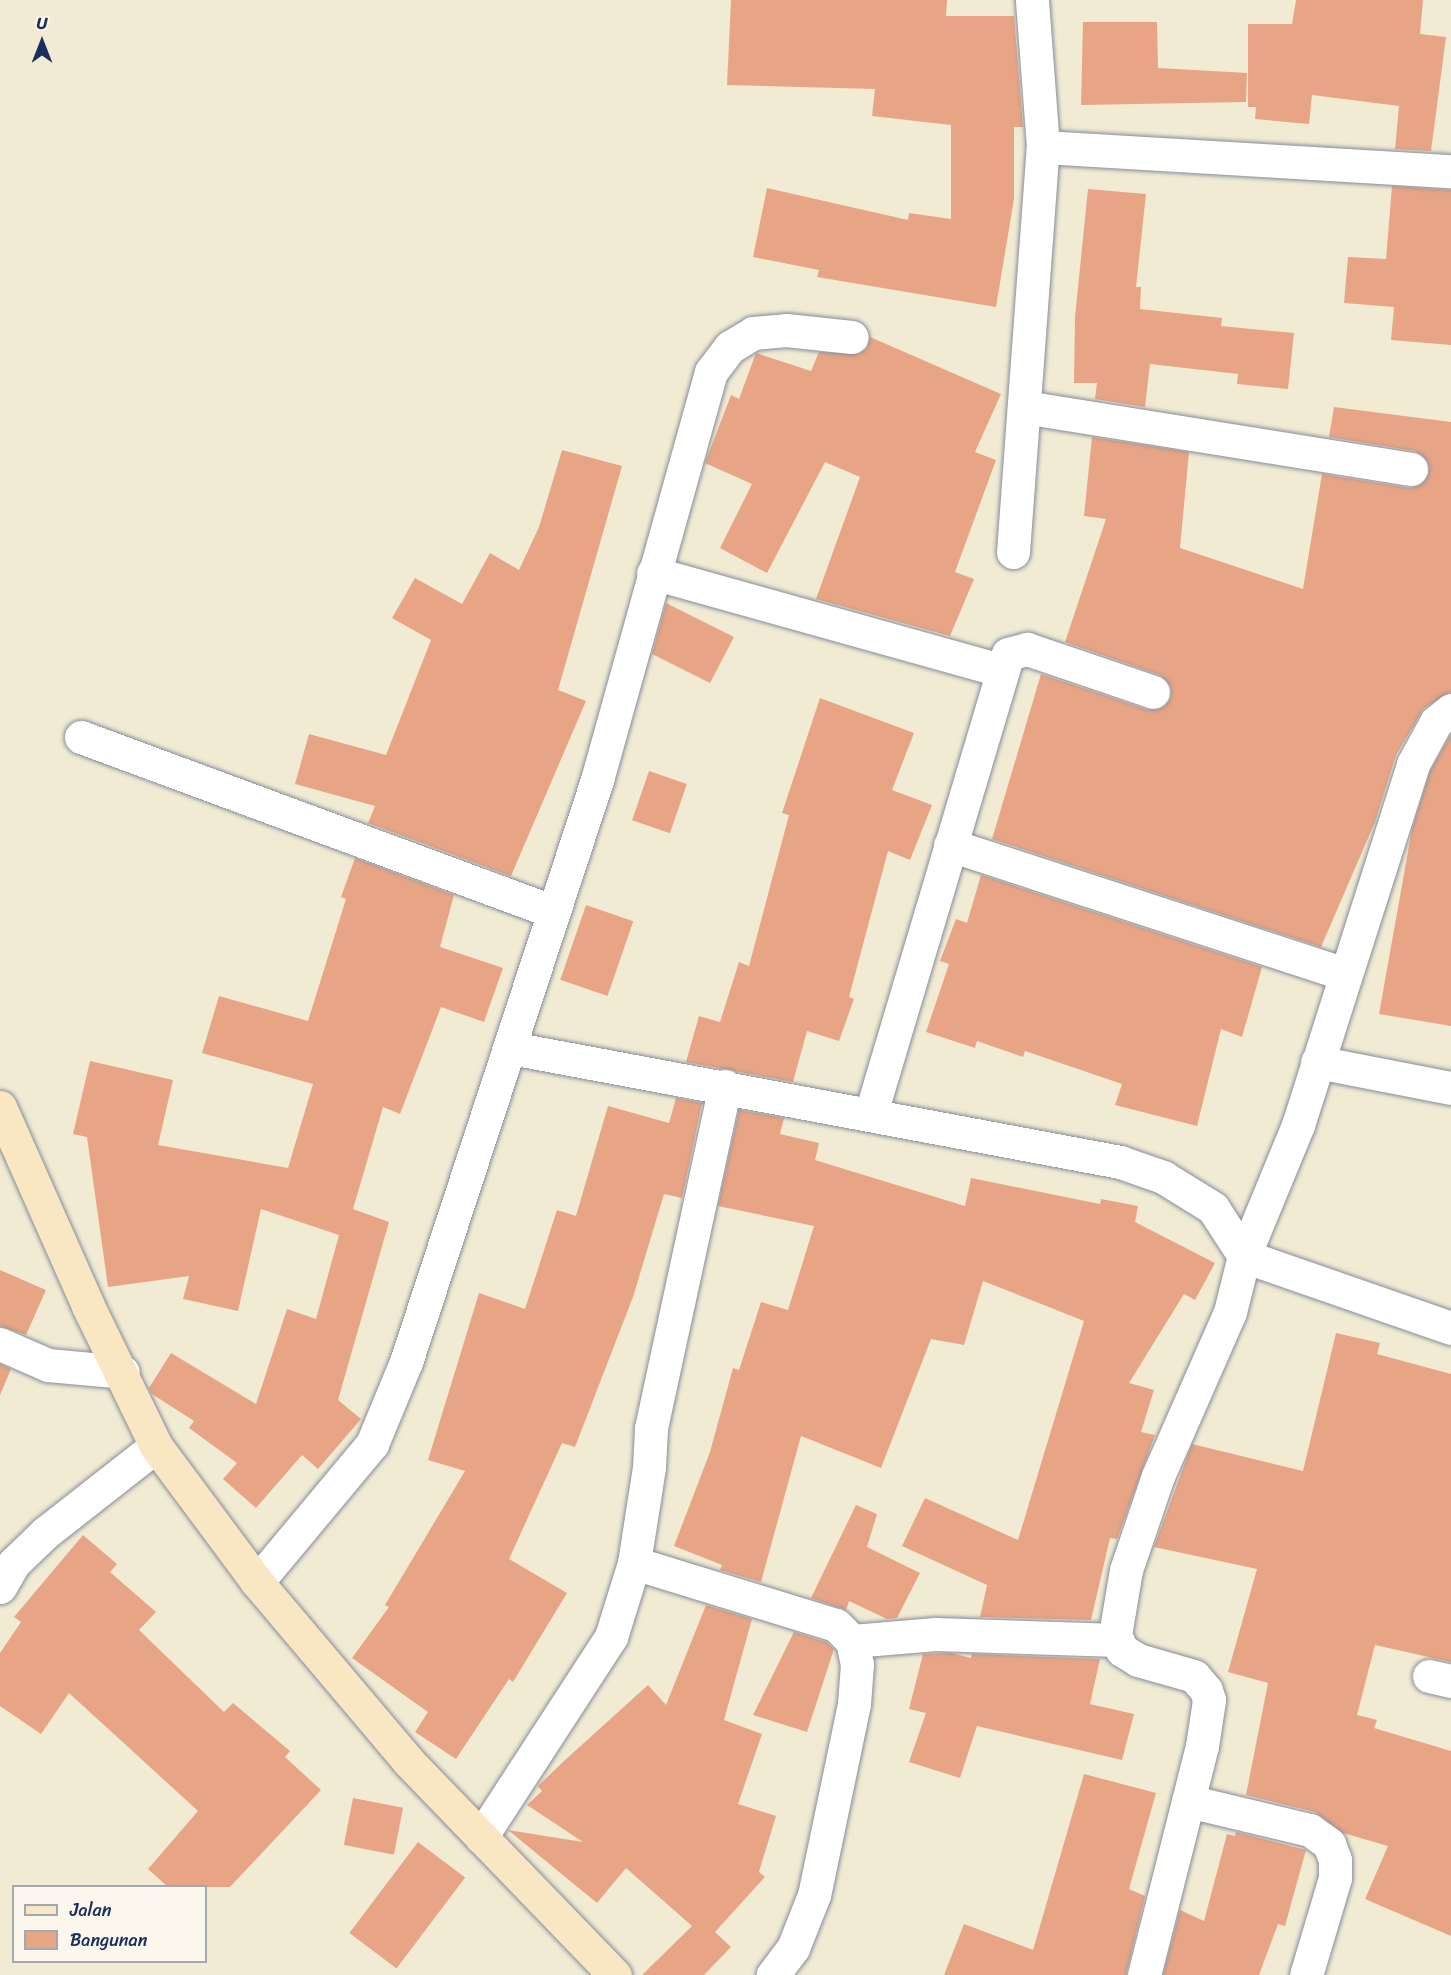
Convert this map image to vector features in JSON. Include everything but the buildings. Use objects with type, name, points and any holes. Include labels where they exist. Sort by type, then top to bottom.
[{"type":"street","points":[[1013,552],[1043,147],[1032,0]]},
{"type":"street","points":[[1043,147],[1451,171]]},
{"type":"street","points":[[257,1581],[372,1444],[406,1362],[597,780],[711,372],[730,347],[753,333],[786,330],[852,337]]},
{"type":"street","points":[[1024,407],[1411,469]]},
{"type":"street","points":[[653,573],[1001,670]]},
{"type":"street","points":[[871,1113],[1001,670],[1008,654],[1027,649],[1154,692]]},
{"type":"street","points":[[1116,1640],[1126,1570],[1158,1476],[1230,1312],[1244,1256],[1298,1125],[1344,974],[1413,764],[1436,722],[1451,710]]},
{"type":"street","points":[[81,736],[554,912]]},
{"type":"street","points":[[950,845],[1344,974]]},
{"type":"street","points":[[510,1048],[871,1113],[1120,1162],[1163,1177],[1213,1208],[1244,1256],[1451,1328]]},
{"type":"street","points":[[1317,1062],[1451,1088]]},
{"type":"street","points":[[481,1837],[611,1636],[634,1563],[649,1467],[651,1428],[725,1086]]},
{"type":"street","points":[[0,1107],[88,1306],[123,1372],[156,1446],[257,1581],[408,1761],[615,1975]]},
{"type":"street","points":[[0,1344],[48,1365],[123,1372]]},
{"type":"street","points":[[0,1587],[14,1563],[45,1533],[156,1446]]},
{"type":"street","points":[[634,1563],[836,1624],[852,1641],[857,1664],[854,1704],[814,1895],[793,1948],[773,1975]]},
{"type":"street","points":[[852,1641],[936,1634],[1116,1640],[1130,1656],[1194,1676],[1206,1690],[1209,1700],[1202,1746],[1144,1975]]},
{"type":"street","points":[[1188,1801],[1310,1830],[1329,1844],[1335,1860],[1335,1878],[1306,1975]]}]
